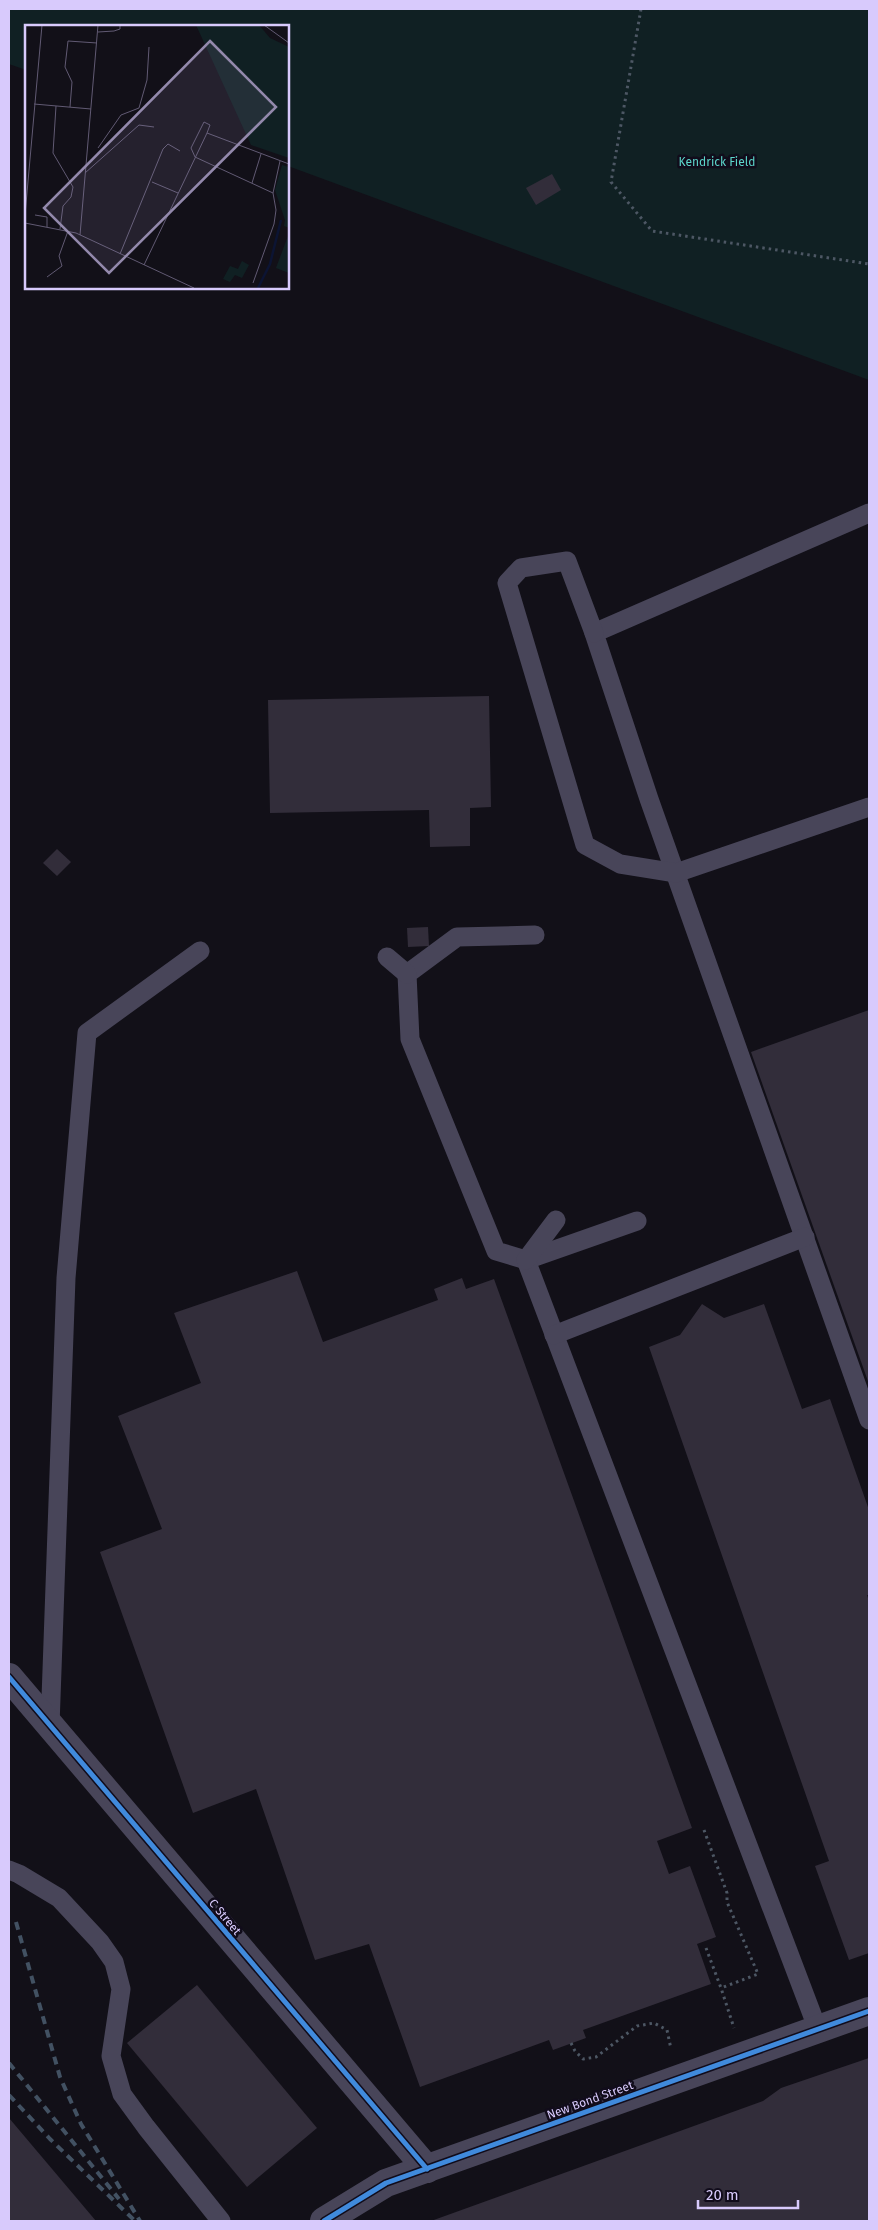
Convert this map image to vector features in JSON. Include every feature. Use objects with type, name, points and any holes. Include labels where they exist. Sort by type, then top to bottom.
[{"type":"street","name":"C Street","points":[[9,1677],[427,2169]]},
{"type":"street","name":"New Bond Street","points":[[324,2221],[386,2183],[869,2011]]},
{"type":"lane","points":[[594,633],[869,513]]},
{"type":"lane","points":[[869,807],[676,873],[620,864],[586,845],[507,583],[522,568],[566,561],[594,633],[622,721],[676,873],[805,1237],[869,1420]]},
{"type":"lane","points":[[407,974],[457,937],[535,935]]},
{"type":"lane","points":[[50,1726],[66,1278],[87,1033],[200,951]]},
{"type":"lane","points":[[387,957],[407,974],[410,1039],[496,1251],[526,1260],[637,1221]]},
{"type":"lane","points":[[526,1260],[556,1220]]},
{"type":"lane","points":[[554,1335],[805,1237]]},
{"type":"lane","points":[[526,1260],[818,2030]]},
{"type":"lane","points":[[9,1870],[20,1874],[59,1898],[90,1930],[114,1962],[121,1989],[111,2056],[122,2094],[221,2221]]},
{"type":"path","points":[[641,9],[611,182],[652,231],[869,264]]},
{"type":"path","points":[[704,1830],[728,1893],[727,1902],[758,1974],[721,1988]]},
{"type":"path","points":[[706,1948],[735,2032]]},
{"type":"path","points":[[571,2043],[574,2051],[583,2059],[596,2057],[637,2026],[654,2023],[667,2030],[672,2054]]},
{"type":"green space","name":"Kendrick Field","points":[[9,9],[869,9],[869,380],[289,166],[289,25],[25,25],[25,70],[9,64]]},
{"type":"building","points":[[552,174],[561,190],[536,205],[526,188]]},
{"type":"building","points":[[489,696],[491,807],[470,808],[470,846],[430,847],[429,810],[270,813],[268,700]]},
{"type":"building","points":[[57,849],[71,862],[57,876],[43,863]]},
{"type":"building","points":[[428,927],[429,946],[408,947],[407,928]]},
{"type":"building","points":[[869,1010],[869,1384],[751,1052]]},
{"type":"building","points":[[297,1271],[323,1342],[438,1300],[434,1289],[462,1278],[466,1289],[494,1279],[692,1828],[657,1841],[669,1874],[690,1866],[716,1937],[697,1944],[711,1984],[583,2030],[586,2038],[553,2050],[549,2040],[420,2087],[369,1944],[315,1960],[256,1789],[193,1813],[100,1552],[162,1529],[118,1416],[201,1383],[174,1313]]},
{"type":"building","points":[[702,1304],[724,1318],[764,1304],[802,1409],[830,1399],[869,1510],[869,1595],[867,1595],[869,1601],[869,1953],[849,1960],[815,1866],[829,1861],[649,1347],[680,1335]]},
{"type":"building","points":[[197,1985],[317,2128],[247,2187],[127,2043]]},
{"type":"building","points":[[869,2058],[869,2221],[431,2221],[763,2101],[781,2088]]},
{"type":"building","points":[[9,2118],[96,2221],[9,2221]]},
{"type":"railway","points":[[16,1922],[60,2077],[81,2124],[140,2221]]},
{"type":"railway","points":[[9,2063],[119,2199]]},
{"type":"railway","points":[[9,2095],[50,2139],[134,2220]]},
{"type":"cycle path","points":[[9,1677],[427,2169]]},
{"type":"cycle path","points":[[324,2221],[386,2183],[869,2011]]}]
